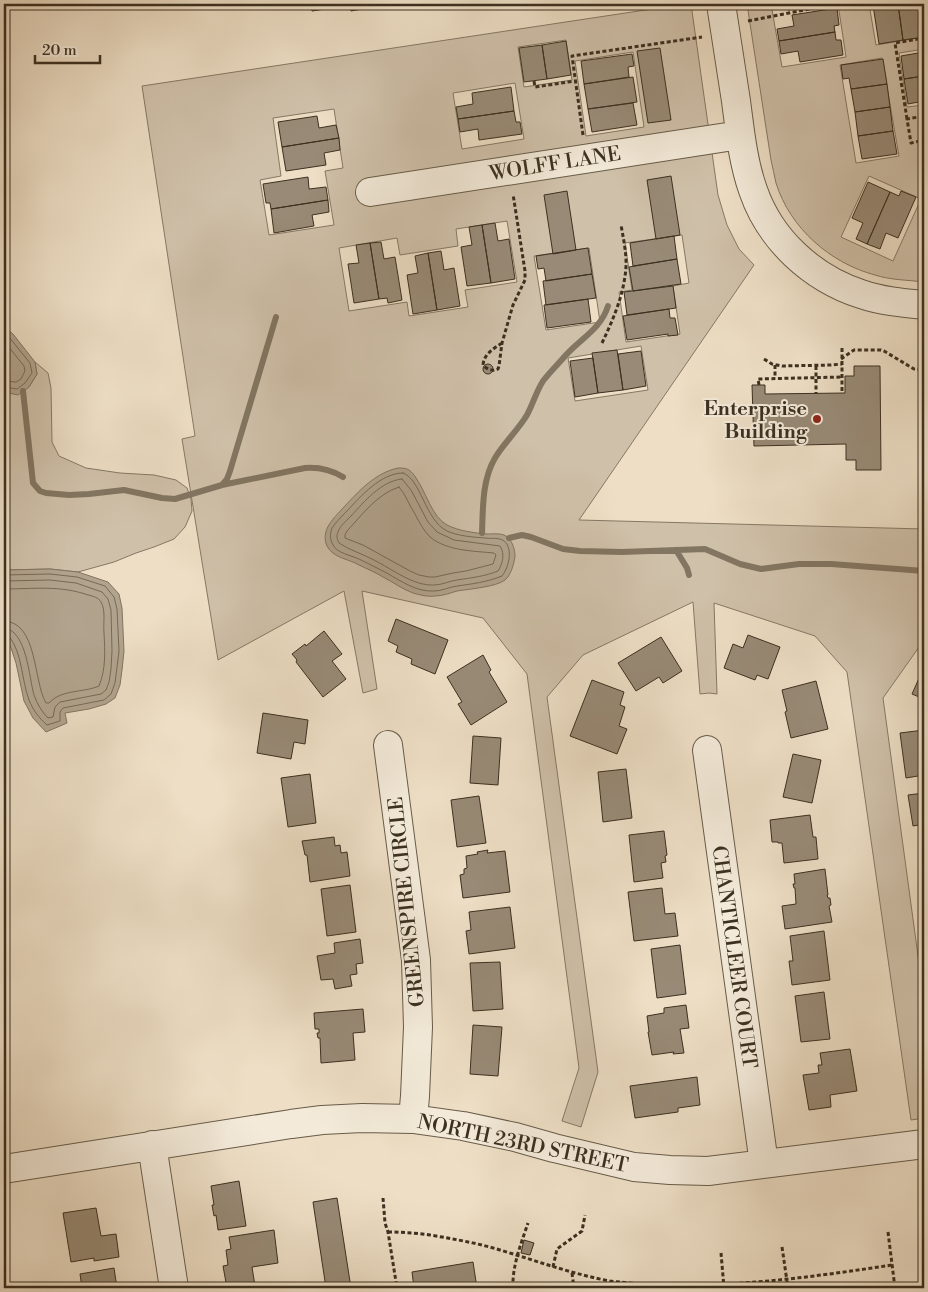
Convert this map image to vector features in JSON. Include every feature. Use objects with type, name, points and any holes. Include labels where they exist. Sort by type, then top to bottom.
[{"type":"street","points":[[723,15],[740,135],[751,182],[765,216],[780,239],[798,258],[835,284],[886,301],[924,305]]},
{"type":"street","name":"WOLFF LANE","points":[[370,192],[740,135]]},
{"type":"street","name":"GREENSPIRE CIRCLE","points":[[388,745],[416,960],[418,1026],[413,1119]]},
{"type":"street","name":"CHANTICLEER COURT","points":[[707,750],[764,1164]]},
{"type":"street","name":"NORTH 23RD STREET","points":[[4,1169],[322,1120],[362,1118],[413,1119],[463,1126],[605,1160],[652,1169],[708,1171],[924,1144]]},
{"type":"street","points":[[152,1146],[174,1288]]},
{"type":"path","points":[[587,158],[572,56],[711,35],[723,15],[736,23],[835,4]]},
{"type":"path","points":[[920,141],[910,143],[895,43],[924,38]]},
{"type":"path","points":[[534,81],[534,87],[575,81]]},
{"type":"path","points":[[907,119],[924,116]]},
{"type":"path","points":[[502,343],[485,356],[483,365],[488,369],[498,370],[501,362],[502,343],[513,305],[525,280],[509,171]]},
{"type":"path","points":[[602,343],[610,326],[625,276],[626,251],[621,225]]},
{"type":"path","points":[[842,348],[842,393]]},
{"type":"path","points":[[842,359],[854,350],[880,350],[914,369],[924,370]]},
{"type":"path","points":[[764,359],[775,365],[816,366],[842,364]]},
{"type":"path","points":[[775,365],[775,378]]},
{"type":"path","points":[[816,366],[816,394]]},
{"type":"path","points":[[759,385],[758,379],[842,377]]},
{"type":"path","points":[[383,1198],[397,1288]]},
{"type":"path","points":[[553,1267],[557,1249],[582,1231],[585,1215]]},
{"type":"path","points":[[513,1288],[517,1255],[528,1223]]},
{"type":"path","points":[[388,1232],[404,1232],[460,1240],[572,1272],[609,1281],[647,1286],[724,1288],[892,1265]]},
{"type":"path","points":[[888,1232],[895,1288]]},
{"type":"path","points":[[782,1246],[788,1288]]},
{"type":"path","points":[[721,1253],[724,1288]]},
{"type":"path","points":[[572,1272],[574,1288]]},
{"type":"shaded area","points":[[691,4],[718,195],[727,225],[739,249],[754,265],[579,520],[924,529],[924,640],[883,698],[924,1000],[924,1118],[911,1120],[847,672],[815,636],[714,603],[717,694],[700,694],[693,602],[583,655],[547,697],[598,1072],[581,1127],[562,1121],[579,1068],[527,674],[483,618],[362,591],[377,689],[363,693],[344,591],[218,660],[182,439],[195,436],[142,86]],"holes":[[[566,40],[572,80],[524,87],[518,47]],[[633,52],[644,127],[586,136],[575,61]],[[515,83],[524,139],[462,149],[453,93]],[[334,109],[343,168],[325,171],[334,225],[269,235],[260,180],[281,176],[273,118]],[[507,221],[517,282],[465,290],[468,307],[409,316],[407,302],[349,311],[339,248],[397,238],[400,255],[458,246],[456,229]],[[682,235],[689,283],[673,286],[680,334],[626,342],[619,292],[632,290],[625,243]],[[589,248],[600,322],[546,330],[534,256]],[[641,346],[648,390],[575,401],[568,358]]]},
{"type":"shaded area","points":[[747,4],[771,4],[782,67],[846,57],[838,4],[869,4],[876,45],[924,37],[924,49],[899,53],[907,107],[924,105],[924,282],[881,277],[858,269],[843,262],[814,241],[791,215],[782,199],[771,160]],"holes":[[[882,58],[899,156],[856,163],[840,65]],[[869,176],[921,199],[893,261],[841,237]]]},
{"type":"shaded area","points":[[35,362],[48,373],[51,388],[52,442],[59,456],[86,468],[154,475],[176,480],[187,488],[191,499],[192,511],[185,527],[174,539],[114,562],[78,572],[50,569],[4,570],[4,392],[18,394],[29,387],[37,374]]},
{"type":"water","points":[[4,327],[13,334],[35,362],[37,374],[29,387],[18,395],[4,392]]},
{"type":"water","points":[[398,468],[407,469],[413,474],[437,516],[447,525],[456,529],[483,534],[500,534],[510,540],[515,556],[512,569],[505,580],[489,586],[457,591],[441,596],[424,596],[405,590],[374,572],[337,556],[330,550],[325,540],[325,535],[332,520],[368,483],[390,470]]},
{"type":"water","points":[[50,569],[78,572],[108,582],[119,594],[122,608],[124,651],[120,685],[115,698],[106,704],[65,713],[67,723],[46,732],[33,718],[24,701],[16,663],[11,648],[4,637],[4,570]]},
{"type":"building","points":[[310,4],[367,4],[367,8],[351,11],[350,5],[312,11]]},
{"type":"building","points":[[787,4],[829,4],[788,10]]},
{"type":"building","points":[[898,4],[903,40],[879,44],[873,5]]},
{"type":"building","points":[[898,4],[922,4],[924,37],[903,40]]},
{"type":"building","points":[[837,8],[839,25],[834,26],[835,32],[779,41],[777,29],[794,26],[792,15]]},
{"type":"building","points":[[835,32],[836,40],[841,40],[843,55],[800,62],[798,51],[781,54],[779,41]]},
{"type":"building","points":[[566,41],[571,75],[547,79],[542,45]]},
{"type":"building","points":[[542,45],[547,79],[524,82],[519,48]]},
{"type":"building","points":[[660,48],[671,120],[648,123],[637,51]]},
{"type":"building","points":[[924,52],[924,76],[904,79],[901,56]]},
{"type":"building","points":[[632,54],[634,66],[628,67],[629,77],[584,84],[581,61]]},
{"type":"building","points":[[883,59],[887,84],[851,89],[849,78],[843,79],[841,65]]},
{"type":"building","points":[[924,76],[924,101],[908,104],[904,79]]},
{"type":"building","points":[[633,77],[637,102],[588,109],[584,84]]},
{"type":"building","points":[[887,84],[890,107],[855,112],[851,89]]},
{"type":"building","points":[[511,87],[514,111],[458,119],[456,107],[473,104],[472,93]]},
{"type":"building","points":[[633,103],[637,125],[592,132],[588,109]]},
{"type":"building","points":[[890,107],[893,131],[858,136],[855,112]]},
{"type":"building","points":[[514,111],[516,122],[520,122],[522,134],[479,140],[478,129],[460,132],[458,119]]},
{"type":"building","points":[[317,116],[319,128],[336,125],[339,138],[282,147],[278,122]]},
{"type":"building","points":[[893,131],[897,154],[862,159],[858,136]]},
{"type":"building","points":[[339,138],[340,150],[324,153],[326,165],[286,171],[282,147]]},
{"type":"building","points":[[671,176],[680,235],[656,239],[647,180]]},
{"type":"building","points":[[308,177],[309,189],[326,187],[328,200],[271,209],[270,203],[266,203],[263,184]]},
{"type":"building","points":[[868,182],[890,192],[867,244],[856,239],[863,223],[852,218]]},
{"type":"building","points":[[567,191],[576,250],[553,254],[544,195]]},
{"type":"building","points":[[901,191],[916,197],[898,238],[886,233],[880,249],[867,244],[890,192],[899,196]]},
{"type":"building","points":[[328,200],[329,212],[312,215],[314,226],[274,233],[271,209]]},
{"type":"building","points":[[495,223],[498,241],[509,239],[515,279],[491,283],[482,225]]},
{"type":"building","points":[[482,225],[491,283],[467,286],[461,247],[472,245],[469,227]]},
{"type":"building","points":[[674,236],[677,259],[633,266],[630,243]]},
{"type":"building","points":[[381,242],[384,259],[395,257],[402,300],[388,303],[387,298],[379,299],[370,243]]},
{"type":"building","points":[[370,243],[379,299],[354,303],[348,264],[359,263],[356,245]]},
{"type":"building","points":[[588,248],[592,274],[546,281],[544,268],[538,269],[536,256]]},
{"type":"building","points":[[441,251],[444,270],[454,268],[460,306],[437,310],[428,253]]},
{"type":"building","points":[[428,253],[437,310],[413,314],[407,275],[418,273],[415,256]]},
{"type":"building","points":[[677,259],[681,284],[633,291],[629,267]]},
{"type":"building","points":[[592,274],[596,298],[546,305],[543,281]]},
{"type":"building","points":[[673,286],[676,308],[627,315],[624,292]]},
{"type":"building","points":[[588,299],[591,322],[547,328],[544,305]]},
{"type":"building","points":[[669,309],[670,318],[675,318],[678,335],[668,336],[668,334],[627,340],[623,316]]},
{"type":"building","points":[[617,350],[623,390],[598,393],[592,353]]},
{"type":"building","points":[[641,351],[646,386],[623,390],[618,354]]},
{"type":"building","points":[[593,358],[598,393],[575,397],[570,361]]},
{"type":"building","points":[[486,364],[490,364],[493,369],[492,373],[486,374],[483,371],[483,367]]},
{"type":"building","name":"Enterprise Building","points":[[854,366],[880,366],[881,470],[856,470],[856,460],[846,460],[846,444],[754,446],[752,385],[765,385],[765,394],[845,393],[845,376],[854,376]]},
{"type":"building","points":[[396,619],[448,640],[435,674],[411,664],[412,659],[396,652],[398,646],[388,641]]},
{"type":"building","points":[[324,631],[342,654],[332,661],[346,679],[323,697],[292,654],[305,644],[306,646]]},
{"type":"building","points":[[748,635],[780,647],[768,679],[757,675],[755,680],[724,668],[733,644],[743,648]]},
{"type":"building","points":[[661,637],[682,671],[663,683],[659,677],[636,691],[618,663]]},
{"type":"building","points":[[483,655],[491,670],[489,672],[507,702],[471,725],[458,704],[462,702],[447,677]]},
{"type":"building","points":[[924,667],[924,699],[912,694]]},
{"type":"building","points":[[592,680],[624,692],[620,705],[625,707],[619,726],[627,729],[617,754],[570,736]]},
{"type":"building","points":[[816,681],[828,729],[791,738],[782,690]]},
{"type":"building","points":[[263,713],[308,720],[305,744],[294,742],[291,759],[257,753]]},
{"type":"building","points":[[924,730],[924,775],[906,778],[900,733]]},
{"type":"building","points":[[473,736],[501,738],[498,785],[470,783]]},
{"type":"building","points":[[793,754],[821,760],[812,803],[783,797]]},
{"type":"building","points":[[626,769],[632,818],[603,822],[598,772]]},
{"type":"building","points":[[310,774],[316,823],[288,827],[281,778]]},
{"type":"building","points":[[924,793],[924,824],[913,826],[908,795]]},
{"type":"building","points":[[479,796],[486,843],[457,847],[451,800]]},
{"type":"building","points":[[810,815],[813,837],[816,837],[818,859],[784,863],[782,843],[772,842],[770,820]]},
{"type":"building","points":[[924,824],[923,858],[920,840],[923,839],[921,825]]},
{"type":"building","points":[[664,831],[667,855],[665,856],[666,862],[661,863],[663,878],[634,882],[629,835]]},
{"type":"building","points":[[334,837],[335,846],[340,845],[341,853],[347,852],[350,876],[310,882],[307,855],[305,855],[302,841]]},
{"type":"building","points":[[488,850],[487,853],[505,851],[510,892],[463,898],[460,875],[464,874],[464,869],[467,868],[466,856]]},
{"type":"building","points":[[825,869],[832,922],[785,929],[782,906],[796,904],[793,884],[795,884],[794,874]]},
{"type":"building","points":[[350,885],[356,932],[327,936],[321,889]]},
{"type":"building","points":[[662,888],[665,914],[675,913],[678,936],[634,941],[628,892]]},
{"type":"building","points":[[510,907],[515,948],[469,954],[466,931],[471,930],[469,912]]},
{"type":"building","points":[[824,931],[830,980],[792,985],[789,961],[793,961],[790,936]]},
{"type":"building","points":[[360,939],[363,963],[356,964],[357,974],[350,975],[352,986],[335,989],[333,979],[321,980],[317,956],[335,953],[334,943]]},
{"type":"building","points":[[680,945],[686,994],[657,998],[651,949]]},
{"type":"building","points":[[500,962],[503,1009],[473,1011],[470,963]]},
{"type":"building","points":[[824,992],[830,1039],[801,1042],[795,996]]},
{"type":"building","points":[[686,1005],[689,1028],[680,1029],[684,1053],[673,1054],[674,1052],[652,1055],[647,1016],[664,1013],[664,1008]]},
{"type":"building","points":[[363,1009],[365,1032],[353,1033],[355,1060],[321,1063],[320,1038],[318,1038],[317,1033],[319,1033],[319,1029],[315,1029],[314,1013]]},
{"type":"building","points":[[473,1025],[502,1027],[498,1076],[470,1074]]},
{"type":"building","points":[[850,1049],[857,1091],[830,1095],[831,1107],[809,1110],[803,1075],[819,1073],[818,1065],[822,1065],[820,1053]]},
{"type":"building","points":[[697,1077],[700,1105],[678,1108],[678,1112],[635,1118],[630,1086]]},
{"type":"building","points":[[239,1181],[246,1226],[218,1230],[216,1215],[214,1216],[212,1205],[214,1205],[211,1186]]},
{"type":"building","points":[[337,1198],[351,1288],[326,1288],[313,1202]]},
{"type":"building","points":[[96,1208],[101,1236],[116,1234],[119,1257],[94,1261],[94,1258],[71,1262],[63,1213]]},
{"type":"building","points":[[274,1230],[278,1263],[252,1267],[255,1286],[227,1288],[223,1266],[228,1265],[226,1250],[231,1249],[229,1237]]},
{"type":"building","points":[[524,1240],[534,1243],[530,1255],[521,1253]]},
{"type":"building","points":[[473,1262],[477,1288],[414,1288],[412,1272]]},
{"type":"building","points":[[114,1268],[117,1288],[82,1288],[80,1274]]},
{"type":"building","points":[[806,1283],[807,1288],[800,1288],[799,1284]]},
{"type":"waterway","points":[[482,533],[485,485],[495,458],[527,415],[543,381],[595,327],[605,314],[608,306]]},
{"type":"waterway","points":[[222,485],[230,471],[276,317]]},
{"type":"waterway","points":[[23,391],[33,483],[40,491],[46,493],[69,495],[124,490],[175,499],[222,485],[305,468],[324,469],[343,477]]},
{"type":"waterway","points":[[509,538],[522,535],[563,549],[580,551],[622,552],[705,549],[740,564],[761,569],[799,564],[831,564],[924,571]]},
{"type":"waterway","points":[[676,550],[689,575]]},
{"type":"place","name":"Enterprise Building","points":[[817,419]]}]
